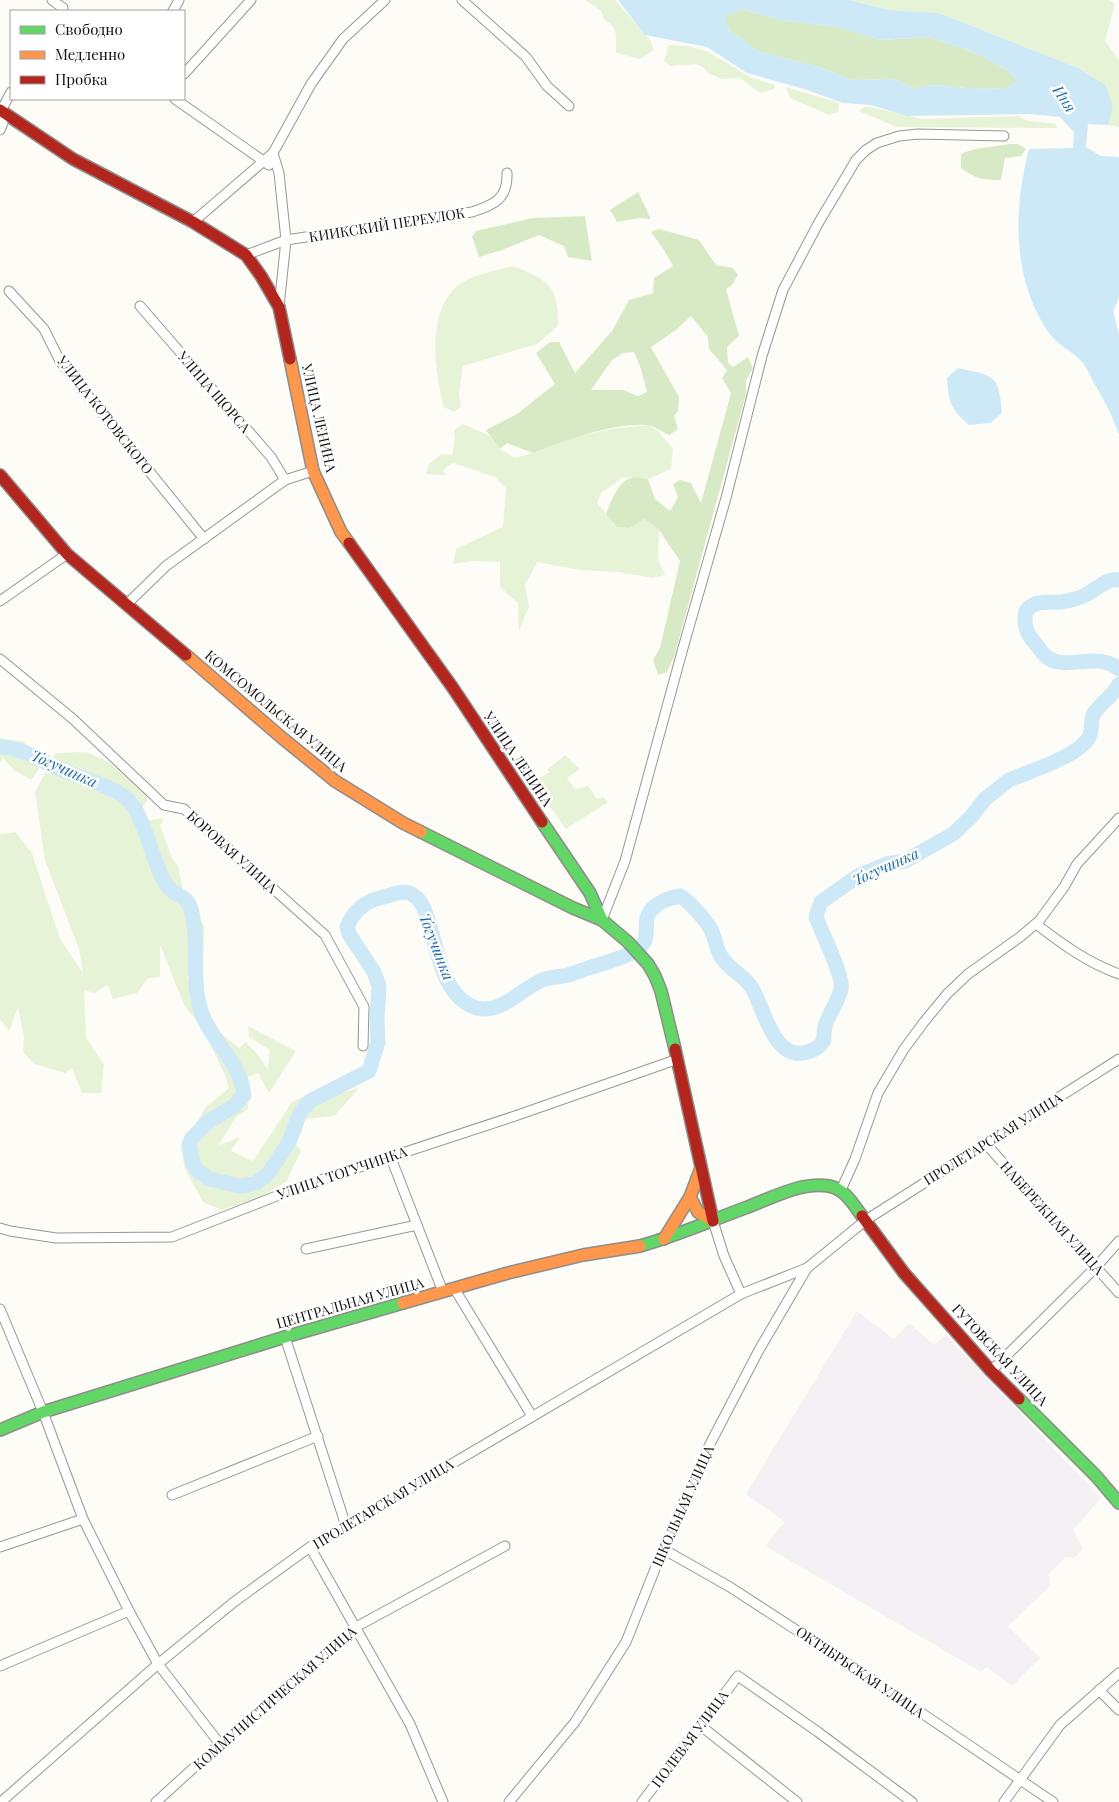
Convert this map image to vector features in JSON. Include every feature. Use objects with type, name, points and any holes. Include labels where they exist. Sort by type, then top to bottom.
[{"type":"main road","name":"УЛИЦА ЛЕНИНА","points":[[1,110],[73,159],[193,222],[246,255],[279,307],[313,471],[342,532],[458,696],[590,893],[602,920]]},
{"type":"main road","name":"КОМСОМОЛЬСКАЯ УЛИЦА","points":[[0,475],[66,554],[127,604],[281,738],[335,781],[403,824],[573,908],[602,920],[628,942],[648,964],[661,991],[678,1059],[712,1221]]},
{"type":"main road","points":[[664,1239],[690,1197],[701,1168]]},
{"type":"main road","name":"ЦЕНТРАЛЬНАЯ УЛИЦА","points":[[0,1430],[43,1412],[285,1337],[448,1290],[583,1255],[632,1248],[664,1239],[790,1191],[813,1185],[830,1186],[841,1190]]},
{"type":"main road","name":"ГУТОВСКАЯ УЛИЦА","points":[[841,1190],[866,1220],[904,1273],[991,1371],[1096,1476],[1119,1503]]},
{"type":"main road","points":[[690,1197],[697,1213],[712,1221]]},
{"type":"street","points":[[52,0],[62,10],[68,0]]},
{"type":"street","points":[[185,73],[251,0]]},
{"type":"street","points":[[193,222],[273,153],[316,76],[343,40],[385,0]]},
{"type":"street","points":[[462,0],[526,57],[547,86],[569,106]]},
{"type":"street","points":[[0,130],[3,123],[1,110],[10,94]]},
{"type":"street","points":[[176,100],[279,173]]},
{"type":"street","points":[[602,920],[625,862],[726,498],[762,356],[783,290],[819,222],[856,160],[866,150],[877,143],[899,136],[918,134],[1004,136]]},
{"type":"street","points":[[273,153],[279,173],[286,240],[279,307]]},
{"type":"street","name":"КИИКСКИЙ ПЕРЕУЛОК","points":[[246,255],[286,240],[472,212],[492,205],[501,197],[508,184],[507,173]]},
{"type":"street","name":"УЛИЦА КОТОВСКОГО","points":[[9,292],[44,329],[60,361],[204,539]]},
{"type":"street","name":"УЛИЦА ЩОРСА","points":[[140,306],[270,457],[285,480]]},
{"type":"street","points":[[127,604],[166,566],[285,480],[313,471]]},
{"type":"street","points":[[0,600],[66,554]]},
{"type":"street","name":"БОРОВАЯ УЛИЦА","points":[[0,659],[73,719],[164,805],[184,809],[325,935],[364,1007],[363,1046]]},
{"type":"street","points":[[841,1190],[855,1159],[878,1093],[919,1029],[947,994],[968,974],[1036,924],[1064,887],[1077,864],[1119,818]]},
{"type":"street","points":[[1036,924],[1067,947],[1101,968],[1119,974]]},
{"type":"street","name":"УЛИЦА ТОГУЧИНКА","points":[[0,1228],[56,1238],[172,1237],[302,1186],[391,1158],[409,1149],[515,1116],[678,1059]]},
{"type":"street","name":"ПРОЛЕТАРСКАЯ УЛИЦА","points":[[866,1220],[1119,1059]]},
{"type":"street","name":"НАБЕРЕЖНАЯ УЛИЦА","points":[[986,1144],[1119,1293]]},
{"type":"street","points":[[391,1158],[417,1225],[448,1290],[532,1416]]},
{"type":"street","name":"ШКОЛЬНАЯ УЛИЦА","points":[[509,1802],[575,1722],[626,1642],[663,1549],[709,1446],[759,1350],[807,1268],[866,1220]]},
{"type":"street","points":[[712,1221],[724,1256],[741,1294]]},
{"type":"street","points":[[306,1249],[417,1225]]},
{"type":"street","points":[[991,1371],[1096,1267],[1119,1241]]},
{"type":"street","name":"ПРОЛЕТАРСКАЯ УЛИЦА","points":[[1,1802],[158,1664],[234,1602],[310,1547],[741,1294],[807,1268]]},
{"type":"street","points":[[0,1309],[43,1412],[83,1518],[129,1611],[158,1664],[220,1744]]},
{"type":"street","points":[[285,1337],[346,1526]]},
{"type":"street","points":[[172,1495],[318,1436]]},
{"type":"street","points":[[0,1547],[83,1518]]},
{"type":"street","name":"КОММУНИСТИЧЕСКАЯ УЛИЦА","points":[[156,1802],[220,1744],[356,1627],[505,1546]]},
{"type":"street","points":[[310,1547],[410,1724],[443,1802]]},
{"type":"street","name":"ОКТЯБРЬСКАЯ УЛИЦА","points":[[663,1549],[730,1587],[864,1674],[1053,1802]]},
{"type":"street","points":[[0,1666],[129,1611]]},
{"type":"street","points":[[1004,1802],[1060,1725],[1119,1673]]},
{"type":"street","name":"ПОЛЕВАЯ УЛИЦА","points":[[642,1802],[738,1676],[818,1732],[912,1802]]},
{"type":"street","points":[[1099,1690],[1119,1710]]},
{"type":"street","points":[[701,1726],[797,1802]]},
{"type":"shaded area","points":[[857,1311],[894,1339],[909,1323],[934,1345],[946,1335],[1101,1498],[1073,1530],[1083,1549],[1074,1558],[1066,1557],[1049,1574],[1050,1586],[1008,1626],[1040,1658],[1012,1686],[987,1667],[981,1672],[765,1546],[785,1522],[746,1494]]},
{"type":"green space","points":[[585,0],[615,0],[650,40],[654,50],[640,59],[616,53],[616,34],[612,26],[604,19],[601,11]]},
{"type":"green space","points":[[849,0],[1109,0],[1115,4],[1105,41],[1119,60],[1119,127],[1108,125],[1113,106],[1078,68],[939,13],[889,10]]},
{"type":"green space","points":[[743,9],[779,20],[838,27],[880,40],[928,37],[986,58],[1008,71],[1018,81],[1004,89],[939,85],[913,88],[894,79],[851,80],[822,68],[758,51],[729,30],[724,16]]},
{"type":"green space","points":[[669,45],[688,46],[707,51],[750,77],[775,85],[774,89],[760,93],[740,78],[722,79],[708,73],[703,67],[696,64],[670,66],[664,61]]},
{"type":"green space","points":[[786,87],[839,103],[838,112],[829,115],[790,98]]},
{"type":"green space","points":[[866,106],[922,119],[1019,116],[1025,120],[1056,124],[1057,128],[897,127],[859,111]]},
{"type":"green space","points":[[1018,144],[1026,149],[1021,156],[1005,158],[1001,180],[980,178],[971,175],[961,168],[961,154]]},
{"type":"green space","points":[[638,192],[651,219],[639,218],[617,222],[610,210]]},
{"type":"green space","points":[[585,216],[592,261],[568,257],[564,246],[539,235],[479,257],[472,237],[476,231],[533,218]]},
{"type":"green space","points":[[659,229],[699,240],[716,265],[733,268],[738,275],[732,285],[726,289],[739,336],[727,347],[728,363],[733,367],[748,357],[753,368],[746,380],[746,394],[674,657],[667,672],[658,675],[653,660],[660,648],[680,561],[659,530],[645,519],[629,528],[617,527],[606,514],[622,483],[635,477],[648,479],[655,499],[670,511],[678,497],[673,484],[680,480],[691,483],[701,503],[731,393],[722,378],[727,370],[709,349],[708,337],[691,316],[676,330],[651,347],[679,397],[678,411],[674,416],[678,429],[669,435],[647,425],[633,425],[589,433],[533,453],[507,443],[500,449],[486,430],[517,414],[555,384],[536,353],[550,342],[559,342],[575,373],[612,331],[629,300],[653,293],[654,278],[673,266],[651,232]],"holes":[[[634,352],[647,392],[638,396],[623,390],[591,390],[612,360],[623,353]]]},
{"type":"green space","points":[[513,266],[543,280],[549,286],[556,301],[558,326],[537,344],[463,366],[459,395],[461,406],[454,412],[444,407],[436,359],[438,324],[442,308],[450,294],[466,280]]},
{"type":"green space","points":[[463,424],[490,436],[500,449],[515,458],[577,436],[617,428],[649,425],[659,432],[673,449],[671,469],[648,479],[624,477],[601,493],[597,503],[617,527],[629,528],[645,519],[659,530],[658,560],[665,575],[653,578],[619,572],[580,570],[537,562],[525,585],[529,606],[519,631],[518,603],[500,587],[500,562],[473,561],[453,564],[456,549],[503,527],[506,488],[495,477],[453,463],[443,470],[446,475],[426,474],[429,464],[441,454],[452,455],[455,441],[454,430]]},
{"type":"green space","points":[[0,738],[24,742],[39,769],[31,780],[14,770],[3,758],[0,764]]},
{"type":"green space","points":[[86,752],[109,762],[141,789],[148,799],[140,810],[147,821],[164,818],[160,825],[172,858],[178,866],[183,889],[204,926],[203,973],[187,976],[198,1014],[239,1048],[246,1042],[268,1070],[270,1050],[249,1037],[248,1026],[296,1051],[269,1093],[258,1073],[247,1077],[248,1109],[236,1117],[218,1146],[240,1137],[231,1151],[253,1161],[292,1102],[314,1092],[299,1110],[308,1110],[338,1094],[359,1088],[334,1116],[297,1120],[294,1143],[301,1150],[287,1181],[261,1197],[222,1210],[203,1202],[185,1169],[181,1147],[206,1107],[229,1088],[202,1027],[184,1005],[160,944],[160,977],[148,978],[137,993],[113,999],[108,985],[94,993],[84,990],[86,1038],[104,1064],[101,1093],[82,1093],[72,1068],[65,1073],[34,1064],[23,1052],[24,1037],[18,1007],[9,1031],[0,1019],[0,834],[15,832],[32,853],[60,939],[83,973],[79,949],[45,860],[35,792],[56,753]]},
{"type":"green space","points":[[565,755],[580,769],[567,778],[575,789],[588,786],[597,799],[603,797],[608,802],[566,829],[533,782],[550,772],[547,770]]},
{"type":"water","name":"Иня","points":[[618,0],[849,0],[889,10],[939,13],[1078,68],[1105,85],[1113,106],[1108,125],[1088,124],[1086,147],[1101,156],[1119,157],[1119,298],[1113,311],[1119,335],[1119,435],[1108,408],[1083,363],[1052,337],[1037,313],[1028,291],[1022,268],[1019,244],[1020,196],[1029,149],[1073,148],[1074,132],[1060,117],[1029,114],[907,116],[871,105],[843,103],[804,89],[747,73],[707,47],[645,35]],"holes":[[[743,9],[779,20],[838,27],[880,40],[928,37],[986,58],[1008,71],[1018,81],[1004,89],[939,85],[913,88],[894,79],[851,80],[822,68],[758,51],[729,30],[725,16]]]},
{"type":"water","points":[[958,368],[987,375],[996,384],[1001,400],[1002,413],[990,423],[969,425],[954,409],[948,393],[947,378]]},
{"type":"waterway","name":"Тогучинка","points":[[1119,580],[1110,580],[1086,595],[1072,600],[1038,603],[1026,611],[1025,620],[1029,636],[1048,658],[1064,663],[1101,662],[1119,669]]},
{"type":"waterway","name":"Тогучинка","points":[[0,747],[16,749],[60,769],[110,788],[126,798],[138,815],[158,869],[165,882],[170,889],[184,898],[190,906],[195,932],[196,985],[201,1011],[212,1033],[232,1062],[242,1083],[244,1095],[234,1106],[208,1122],[192,1138],[189,1145],[193,1163],[197,1170],[209,1179],[240,1186],[256,1183],[268,1174],[289,1142],[300,1113],[310,1101],[369,1071],[378,1042],[379,986],[374,972],[349,934],[347,927],[356,912],[369,902],[402,892],[409,893],[419,900],[426,913],[442,967],[450,985],[461,999],[477,1008],[486,1009],[504,1004],[545,979],[570,974],[630,954],[641,946],[645,940],[647,918],[652,909],[665,900],[680,896],[693,907],[709,926],[718,952],[725,962],[752,988],[770,1029],[777,1039],[784,1047],[793,1052],[807,1052],[818,1047],[824,1040],[825,1026],[841,989],[836,964],[816,917],[821,902],[858,876],[887,864],[905,861],[953,834],[970,818],[985,799],[1009,780],[1074,752],[1090,736],[1094,713],[1119,684]]},
{"type":"traffic: fast","points":[[542,822],[590,893],[602,920]]},
{"type":"traffic: fast","points":[[421,832],[573,908],[602,920],[628,942],[648,964],[655,976],[661,991],[675,1049]]},
{"type":"traffic: fast","points":[[640,1246],[680,1233],[797,1188],[808,1186],[829,1186],[840,1190],[862,1216]]},
{"type":"traffic: fast","points":[[0,1430],[43,1412],[285,1337],[403,1303]]},
{"type":"traffic: fast","points":[[1019,1399],[1096,1476],[1119,1503]]},
{"type":"traffic: slow","points":[[290,359],[313,471],[341,532],[349,543]]},
{"type":"traffic: slow","points":[[186,655],[335,781],[421,832]]},
{"type":"traffic: slow","points":[[664,1239],[690,1197],[701,1168]]},
{"type":"traffic: slow","points":[[690,1197],[698,1212],[713,1221]]},
{"type":"traffic: slow","points":[[403,1303],[508,1273],[583,1255],[640,1246]]},
{"type":"traffic: jam","points":[[0,110],[73,159],[193,222],[246,255],[279,307],[290,359]]},
{"type":"traffic: jam","points":[[0,475],[67,554],[186,655]]},
{"type":"traffic: jam","points":[[349,543],[453,688],[542,822]]},
{"type":"traffic: jam","points":[[675,1049],[713,1221]]},
{"type":"traffic: jam","points":[[862,1216],[904,1273],[991,1371],[1019,1399]]}]
